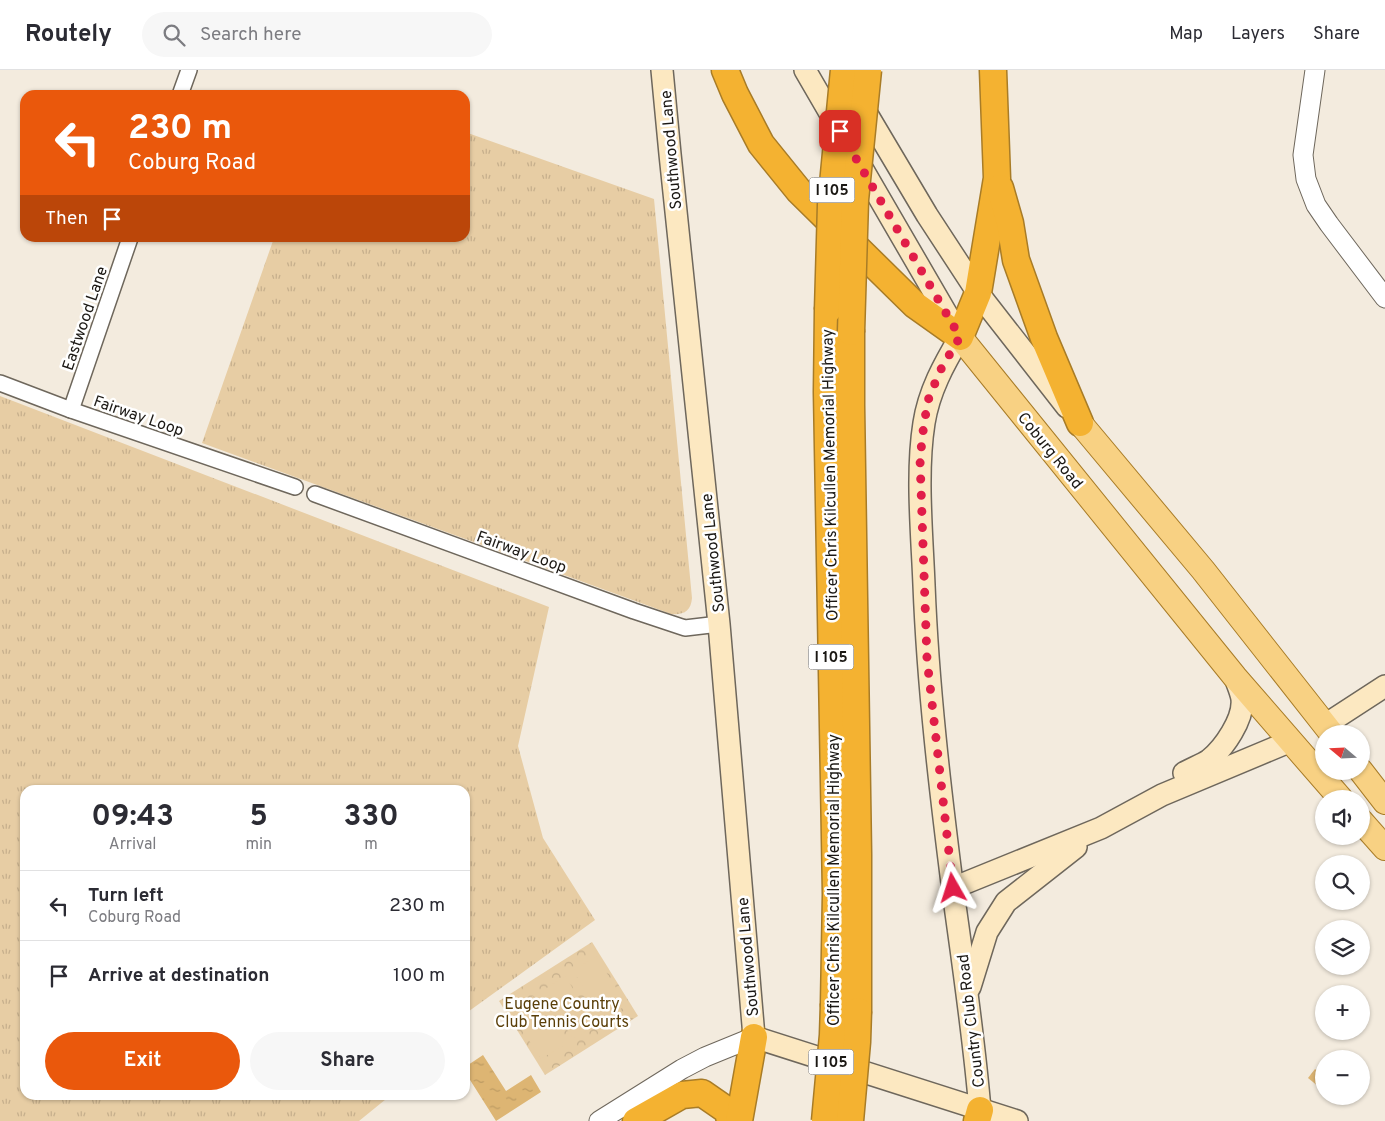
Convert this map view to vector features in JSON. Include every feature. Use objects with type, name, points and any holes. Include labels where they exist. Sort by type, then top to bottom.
[{"type":"highway","points":[[726,70],[735,94],[761,144],[799,191],[915,305],[960,337],[978,293],[1001,219]]},
{"type":"highway","name":"Officer Chris Kilcullen Memorial Highway","points":[[843,70],[831,205],[827,402],[836,894],[846,1008],[856,1049],[850,1121]]},
{"type":"highway","name":"Officer Chris Kilcullen Memorial Highway","points":[[826,1121],[833,1042],[846,1008],[858,864],[850,405],[855,200],[868,70]]},
{"type":"highway","points":[[993,70],[997,178],[1001,219],[1044,338],[1080,423]]},
{"type":"highway","points":[[740,1121],[754,1037]]},
{"type":"highway","points":[[636,1121],[682,1095],[702,1093],[728,1111],[730,1121]]},
{"type":"main road","name":"Southwood Lane","points":[[662,70],[719,624],[754,1037]]},
{"type":"main road","name":"Coburg Road","points":[[805,70],[960,337],[1234,677],[1332,790]]},
{"type":"main road","points":[[843,70],[927,216],[978,293],[1080,423],[1203,570],[1326,725]]},
{"type":"main road","name":"Country Club Road","points":[[754,1037],[979,1116],[968,995],[953,888],[927,659],[920,459],[929,397],[942,367],[960,337]]},
{"type":"main road","points":[[1162,795],[1176,777],[1209,760],[1225,742],[1237,723],[1242,699],[1234,677]]},
{"type":"main road","points":[[1334,725],[1385,686]]},
{"type":"main road","points":[[953,888],[1101,828],[1162,795],[1291,742]]},
{"type":"main road","points":[[1368,780],[1385,802]]},
{"type":"main road","points":[[968,995],[987,932],[1006,902],[1101,828]]},
{"type":"main road","points":[[1370,831],[1385,848]]},
{"type":"main road","points":[[979,1116],[1017,1121]]},
{"type":"street","points":[[182,90],[189,70]]},
{"type":"street","points":[[1315,70],[1303,155],[1306,179],[1316,205],[1328,224],[1385,298]]},
{"type":"street","name":"Eastwood Lane","points":[[71,410],[129,242]]},
{"type":"street","name":"Fairway Loop","points":[[0,383],[71,410],[295,487]]},
{"type":"street","name":"Fairway Loop","points":[[315,494],[625,608],[686,628],[719,624]]},
{"type":"street","points":[[599,1121],[682,1069],[705,1057],[754,1037]]},
{"type":"green space","points":[[470,134],[654,199],[692,598],[690,606],[683,613],[671,614],[202,443],[273,242],[470,242]]},
{"type":"green space","points":[[0,396],[549,607],[518,746],[543,838],[595,920],[470,1010],[470,785],[20,785],[20,1100],[385,1100],[359,1121],[0,1121]]},
{"type":"green space","name":"Eugene Country Club Tennis Courts","points":[[592,942],[638,1016],[545,1075],[499,1001]]},
{"type":"green space","points":[[596,956],[627,1005],[604,1019],[573,971]]},
{"type":"green space","points":[[565,976],[596,1025],[573,1039],[542,991]]},
{"type":"green space","points":[[533,996],[564,1045],[541,1059],[510,1011]]},
{"type":"water","points":[[483,1055],[506,1091],[531,1075],[541,1092],[496,1121],[470,1080],[470,1064]]},
{"type":"water","points":[[1315,1069],[1315,1084],[1308,1078]]},
{"type":"route","points":[[840,131],[960,337],[942,367],[929,397],[920,459],[927,659],[953,888]]}]
